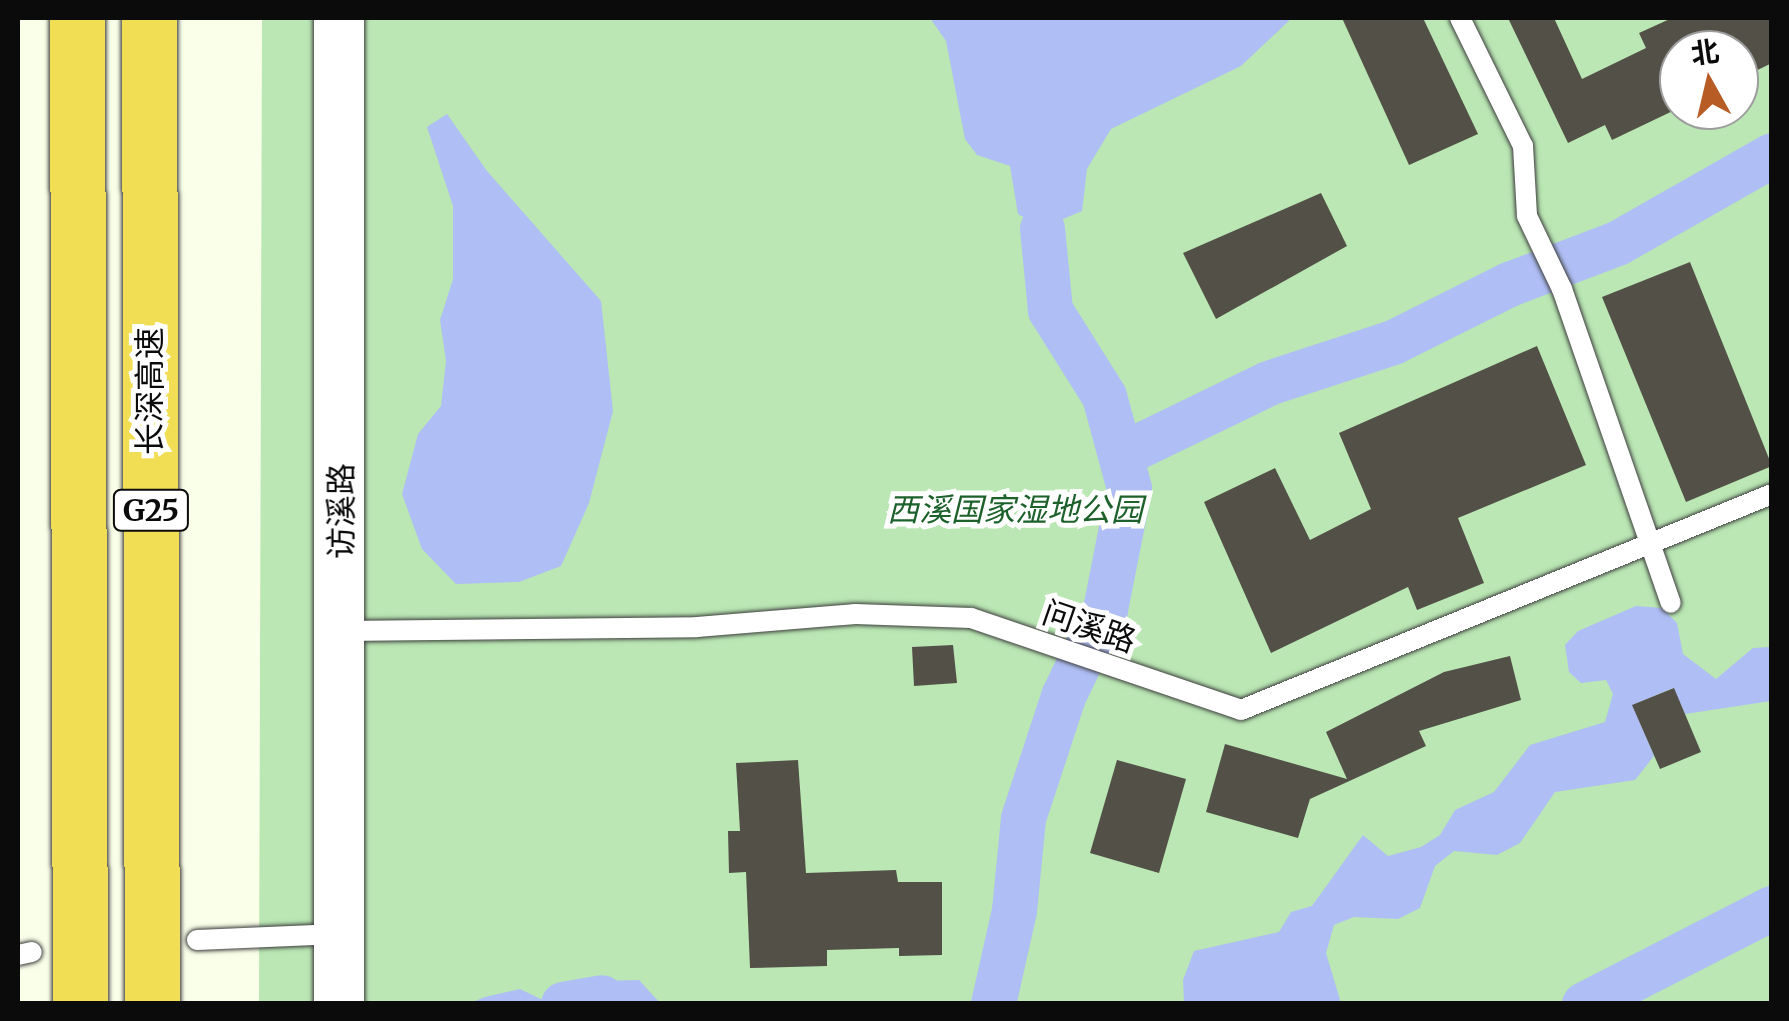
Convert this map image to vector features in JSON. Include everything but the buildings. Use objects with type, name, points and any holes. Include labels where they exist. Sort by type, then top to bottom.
[{"type":"highway","name":"G25","points":[[77,18],[80,1004]]},
{"type":"highway","name":"长深高速","points":[[149,18],[152,1004]]},
{"type":"street","name":"访溪路","points":[[339,18],[339,1004]]},
{"type":"lane","points":[[1460,18],[1522,146],[1527,216],[1562,290],[1670,603]]},
{"type":"lane","name":"问溪路","points":[[342,631],[697,628],[855,614],[972,618],[1241,710],[1772,494]]},
{"type":"lane","points":[[197,940],[338,934]]},
{"type":"green space","name":"西溪国家湿地公园","points":[[262,18],[1771,18],[1771,1003],[259,1004]]},
{"type":"water","points":[[930,18],[1292,18],[1241,66],[1111,129],[1087,169],[1082,211],[1042,228],[1018,214],[1010,166],[977,155],[965,139],[946,41]]},
{"type":"water","points":[[447,114],[487,171],[601,301],[613,411],[589,503],[561,566],[519,582],[456,584],[422,549],[402,494],[418,434],[441,406],[446,361],[440,320],[453,279],[453,206],[427,127]]},
{"type":"water","points":[[1636,606],[1662,608],[1677,623],[1683,654],[1716,679],[1753,648],[1771,647],[1771,701],[1685,714],[1673,688],[1633,705],[1654,756],[1635,780],[1555,792],[1520,843],[1497,855],[1454,851],[1435,866],[1420,908],[1398,919],[1354,917],[1334,925],[1326,953],[1341,1003],[1184,1003],[1183,980],[1194,951],[1279,932],[1291,912],[1312,906],[1363,835],[1388,856],[1421,847],[1440,835],[1455,810],[1494,792],[1530,745],[1605,722],[1613,694],[1606,680],[1581,683],[1569,672],[1565,645],[1578,631]]},
{"type":"water","points":[[639,980],[660,1003],[604,1003],[596,981]]},
{"type":"water","points":[[520,989],[549,1003],[470,1003],[485,997]]},
{"type":"waterway","points":[[1122,454],[1268,383],[1393,342],[1509,284],[1617,243],[1772,155]]},
{"type":"waterway","points":[[993,1004],[1014,910],[1023,818],[1063,696],[1105,609],[1129,488],[1104,396],[1050,310],[1042,228]]},
{"type":"waterway","points":[[1584,1004],[1772,908]]},
{"type":"waterway","points":[[563,1004],[601,997]]}]
